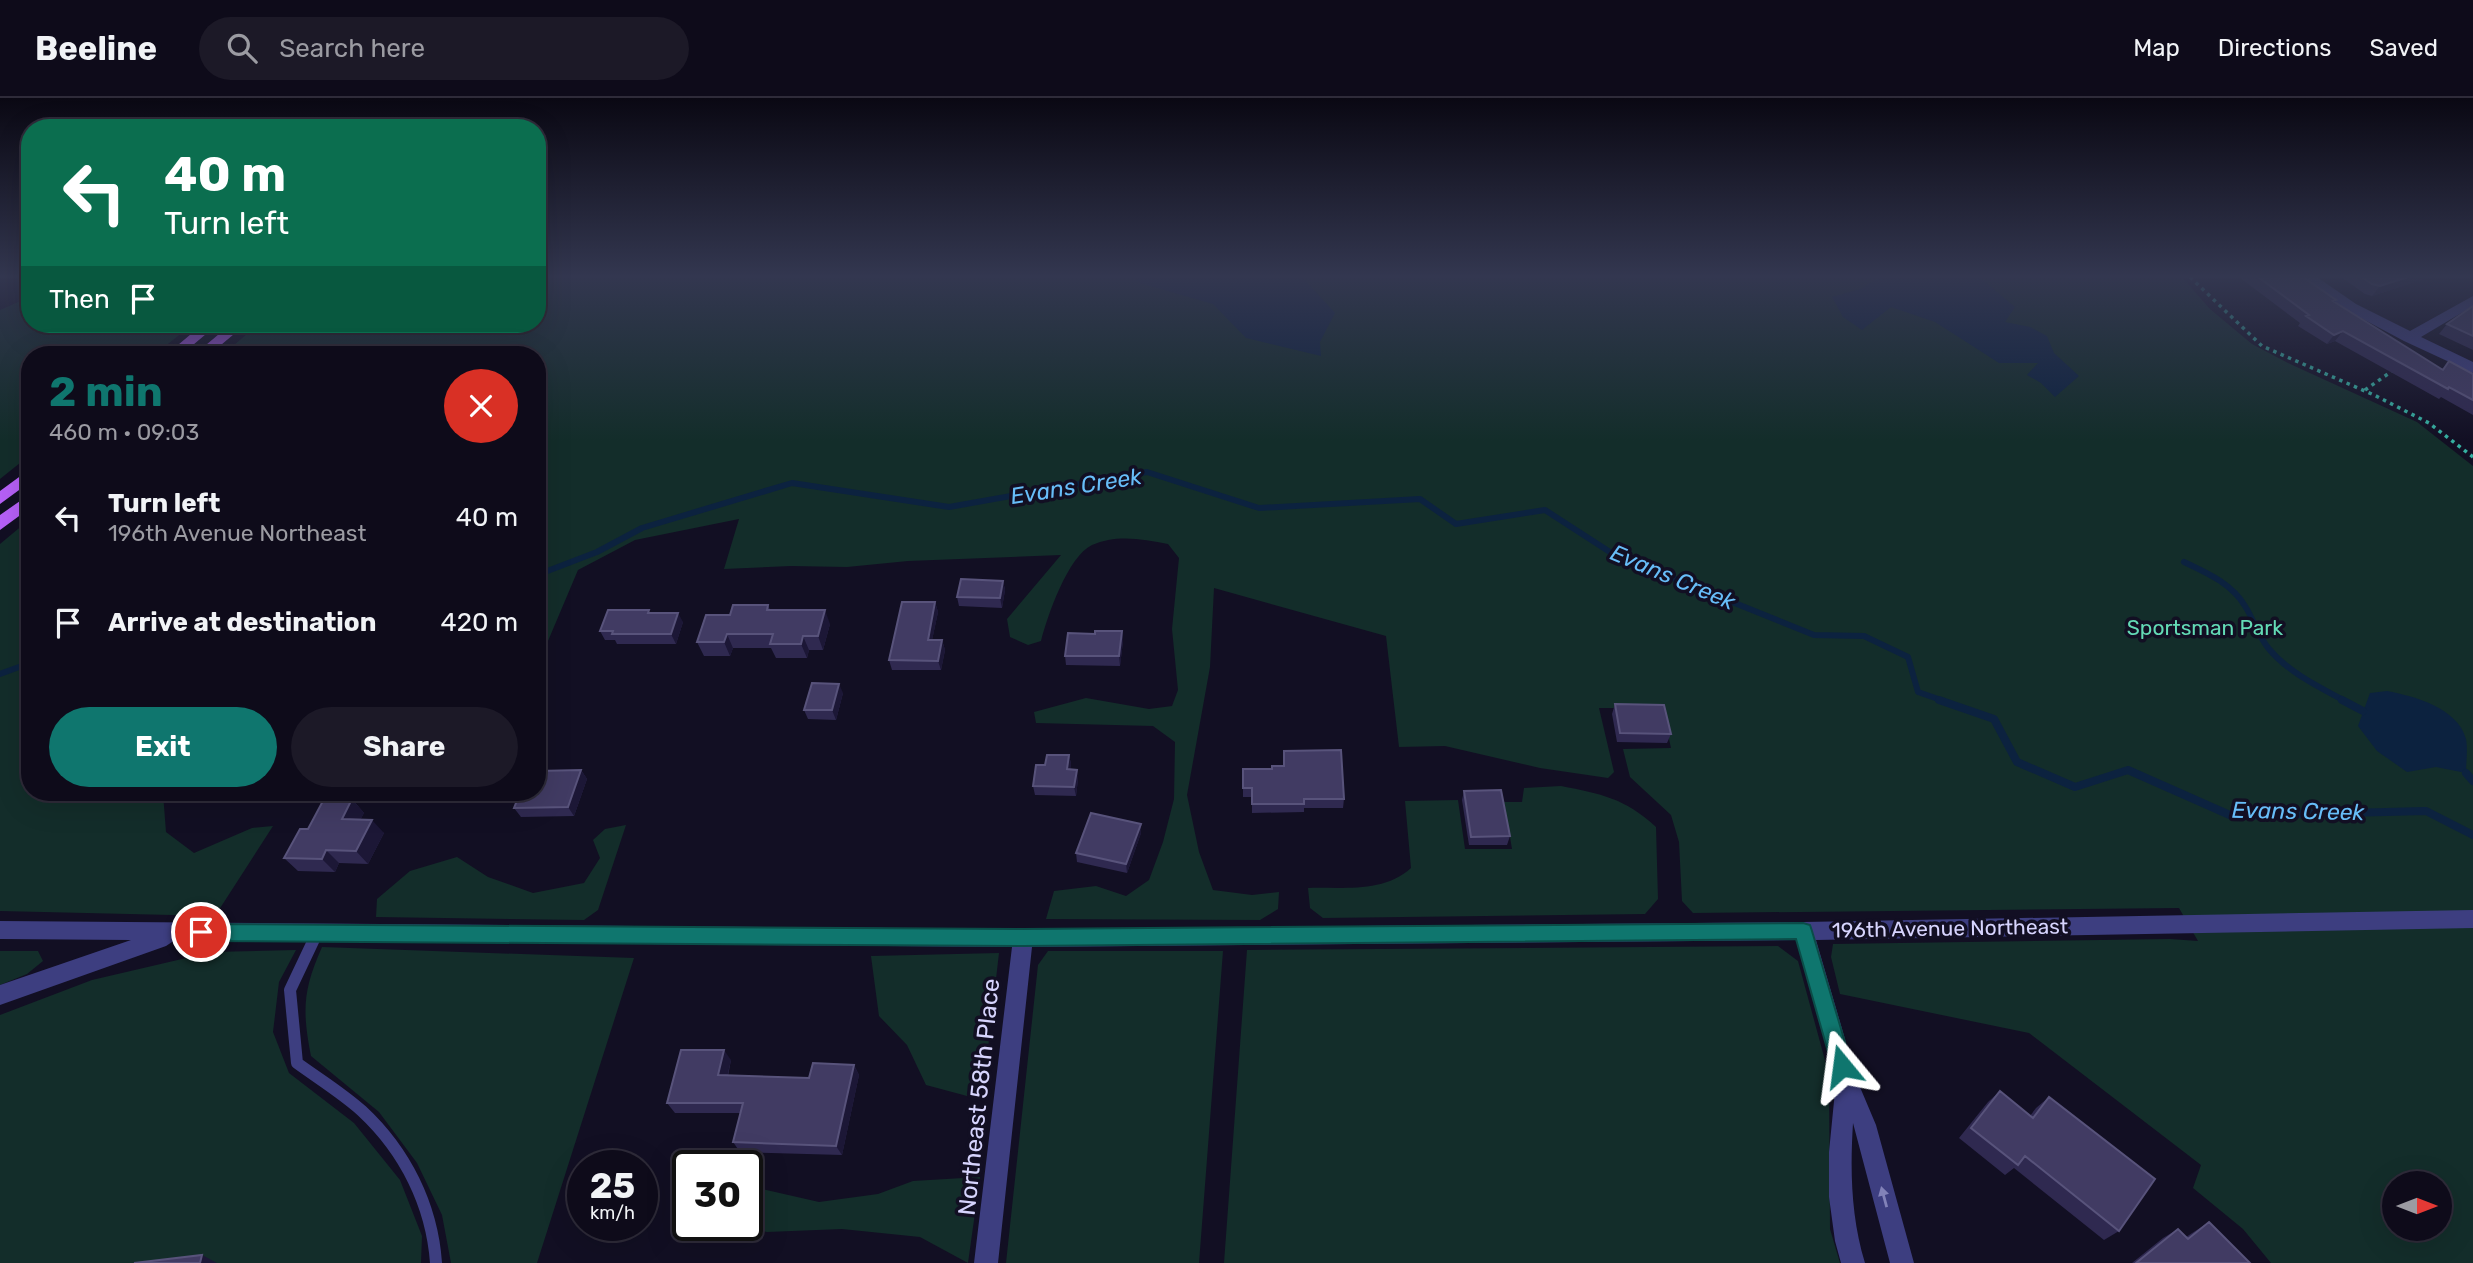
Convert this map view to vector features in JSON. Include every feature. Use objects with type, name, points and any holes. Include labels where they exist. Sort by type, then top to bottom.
[{"type":"main road","points":[[184,346],[200,333]]},
{"type":"main road","points":[[212,346],[228,333]]},
{"type":"main road","points":[[0,499],[21,482]]},
{"type":"main road","points":[[0,524],[21,506]]},
{"type":"street","points":[[2397,331],[2473,368]]},
{"type":"street","points":[[2409,338],[2420,331]]},
{"type":"street","name":"196th Avenue Northeast","points":[[0,930],[1023,938],[1803,931],[2473,919]]},
{"type":"street","points":[[1803,931],[1846,1080],[1865,1125],[1902,1263]]},
{"type":"street","points":[[0,995],[179,932]]},
{"type":"street","name":"Northeast 58th Place","points":[[986,1263],[1023,938]]},
{"type":"street","points":[[1846,1080],[1840,1163],[1845,1240],[1853,1263]]},
{"type":"lane","points":[[317,933],[290,990],[297,1063],[369,1118],[417,1182],[436,1237],[436,1263]]},
{"type":"path","points":[[2245,331],[2262,346],[2429,423],[2473,457]]},
{"type":"path","points":[[2364,391],[2398,367]]},
{"type":"green space","points":[[0,331],[182,333],[165,346],[21,346],[21,462],[0,479]]},
{"type":"green space","name":"Sportsman Park","points":[[2237,331],[2252,344],[2288,363],[2417,422],[2473,466],[2473,1263],[2271,1263],[2243,1229],[2193,1188],[2201,1165],[2029,1033],[1840,994],[1831,957],[1833,944],[2170,939],[2198,941],[2179,908],[1693,913],[1682,901],[1679,842],[1671,815],[1630,777],[1623,749],[1671,748],[1662,708],[1599,708],[1614,772],[1608,778],[1540,768],[1445,746],[1399,747],[1386,636],[1214,588],[1210,667],[1187,795],[1199,852],[1213,890],[1252,895],[1279,892],[1278,909],[1260,920],[1046,919],[1054,891],[1096,886],[1126,896],[1149,880],[1163,842],[1174,799],[1175,742],[1153,726],[1036,723],[1034,712],[1086,698],[1149,709],[1172,706],[1178,690],[1172,629],[1179,558],[1168,544],[1120,539],[1101,542],[1083,551],[1060,588],[1041,641],[1028,645],[1010,637],[1007,619],[1061,555],[908,561],[847,567],[724,569],[739,519],[635,540],[578,570],[546,646],[546,346],[233,346],[248,333]]},
{"type":"green space","points":[[21,526],[21,801],[164,801],[166,832],[194,853],[252,828],[273,826],[215,916],[0,911],[0,544]]},
{"type":"green space","points":[[1561,786],[1623,803],[1656,827],[1658,899],[1645,914],[1323,918],[1310,908],[1308,888],[1376,885],[1388,882],[1411,868],[1405,801],[1458,800],[1465,849],[1512,849],[1504,802],[1522,802],[1524,788]]},
{"type":"green space","points":[[626,825],[598,910],[584,920],[376,917],[377,899],[410,871],[457,857],[488,877],[533,893],[584,883],[600,858],[593,840],[605,829]]},
{"type":"green space","points":[[1778,946],[1798,961],[1829,1075],[1830,1229],[1840,1263],[1224,1263],[1247,950]]},
{"type":"green space","points":[[322,947],[634,958],[573,1150],[567,1150],[567,1169],[537,1263],[451,1263],[442,1215],[417,1163],[379,1112],[311,1056],[306,1026],[306,1000],[311,976]]},
{"type":"green space","points":[[296,950],[279,982],[273,1032],[289,1073],[354,1123],[400,1180],[422,1236],[421,1263],[0,1263],[0,1015],[92,980],[212,952]]},
{"type":"green space","points":[[0,951],[38,951],[43,961],[27,974],[0,985]]},
{"type":"green space","points":[[1048,951],[1223,951],[1199,1263],[1006,1263],[1038,965]]},
{"type":"green space","points":[[999,953],[982,1100],[926,1085],[907,1045],[879,1016],[871,956]]},
{"type":"green space","points":[[980,1177],[968,1263],[920,1237],[842,1229],[763,1231],[763,1189],[819,1202],[878,1194],[913,1181]]},
{"type":"water","points":[[1240,331],[1326,331],[1320,342],[1321,356],[1246,338]]},
{"type":"water","points":[[1950,331],[2038,331],[2047,336],[2054,353],[2079,376],[2055,397],[2041,383],[2027,375],[2038,363],[1999,363]]},
{"type":"water","points":[[2387,691],[2434,705],[2454,719],[2466,739],[2466,773],[2436,767],[2407,772],[2377,751],[2358,726],[2370,693]]},
{"type":"building","points":[[2344,331],[2381,331],[2443,370],[2449,361],[2473,374],[2473,400],[2449,387],[2448,389]]},
{"type":"building","points":[[961,579],[1003,581],[1000,598],[957,597]]},
{"type":"building","points":[[902,602],[935,602],[928,640],[942,640],[938,661],[889,660]]},
{"type":"building","points":[[733,605],[768,605],[767,610],[825,610],[818,636],[803,636],[801,644],[770,644],[773,634],[727,634],[724,642],[697,642],[706,615],[730,615]]},
{"type":"building","points":[[608,610],[678,613],[671,634],[612,634],[613,631],[600,631]]},
{"type":"building","points":[[1095,631],[1122,631],[1119,656],[1065,656],[1068,633],[1095,634]]},
{"type":"building","points":[[812,683],[839,684],[832,710],[804,710]]},
{"type":"building","points":[[1615,704],[1664,705],[1671,734],[1620,733]]},
{"type":"building","points":[[1341,750],[1344,799],[1304,799],[1304,804],[1252,804],[1252,788],[1243,788],[1243,769],[1272,769],[1272,766],[1284,766],[1284,751]]},
{"type":"building","points":[[1047,755],[1069,755],[1067,769],[1077,770],[1074,787],[1033,786],[1036,765],[1045,765]]},
{"type":"building","points":[[581,770],[568,807],[514,808],[517,801],[546,801],[546,771]]},
{"type":"building","points":[[1501,790],[1510,836],[1471,837],[1464,791]]},
{"type":"building","points":[[323,801],[351,801],[342,819],[372,820],[356,851],[326,850],[322,859],[284,858],[300,829],[308,829]]},
{"type":"building","points":[[1091,813],[1141,824],[1126,864],[1076,853]]},
{"type":"building","points":[[681,1050],[724,1050],[718,1075],[809,1078],[813,1063],[854,1065],[836,1146],[733,1142],[743,1103],[667,1103]]},
{"type":"building","points":[[2000,1091],[2033,1118],[2049,1097],[2155,1179],[2119,1231],[2025,1156],[2018,1165],[1971,1128]]},
{"type":"building","points":[[2209,1222],[2250,1263],[2136,1263],[2178,1229],[2188,1239]]},
{"type":"building","points":[[202,1255],[200,1263],[134,1263]]},
{"type":"waterway","name":"Evans Creek","points":[[546,572],[597,552],[642,528],[792,483],[949,507],[1147,472],[1259,508],[1420,499],[1456,524],[1545,510],[1613,554],[1814,635],[1864,636],[1908,657],[1918,692],[1944,701]]},
{"type":"waterway","points":[[2184,562],[2233,591],[2245,606],[2265,644],[2285,665],[2345,701]]},
{"type":"waterway","name":"Evans Creek","points":[[0,674],[21,666]]},
{"type":"waterway","name":"Evans Creek","points":[[1939,700],[1994,719],[2017,762],[2075,787],[2128,770],[2232,816],[2426,811],[2473,835]]},
{"type":"waterway","points":[[2342,700],[2363,711]]},
{"type":"waterway","points":[[2466,773],[2473,781]]},
{"type":"route","points":[[201,932],[1023,938],[1803,931],[1842,1066]]}]
